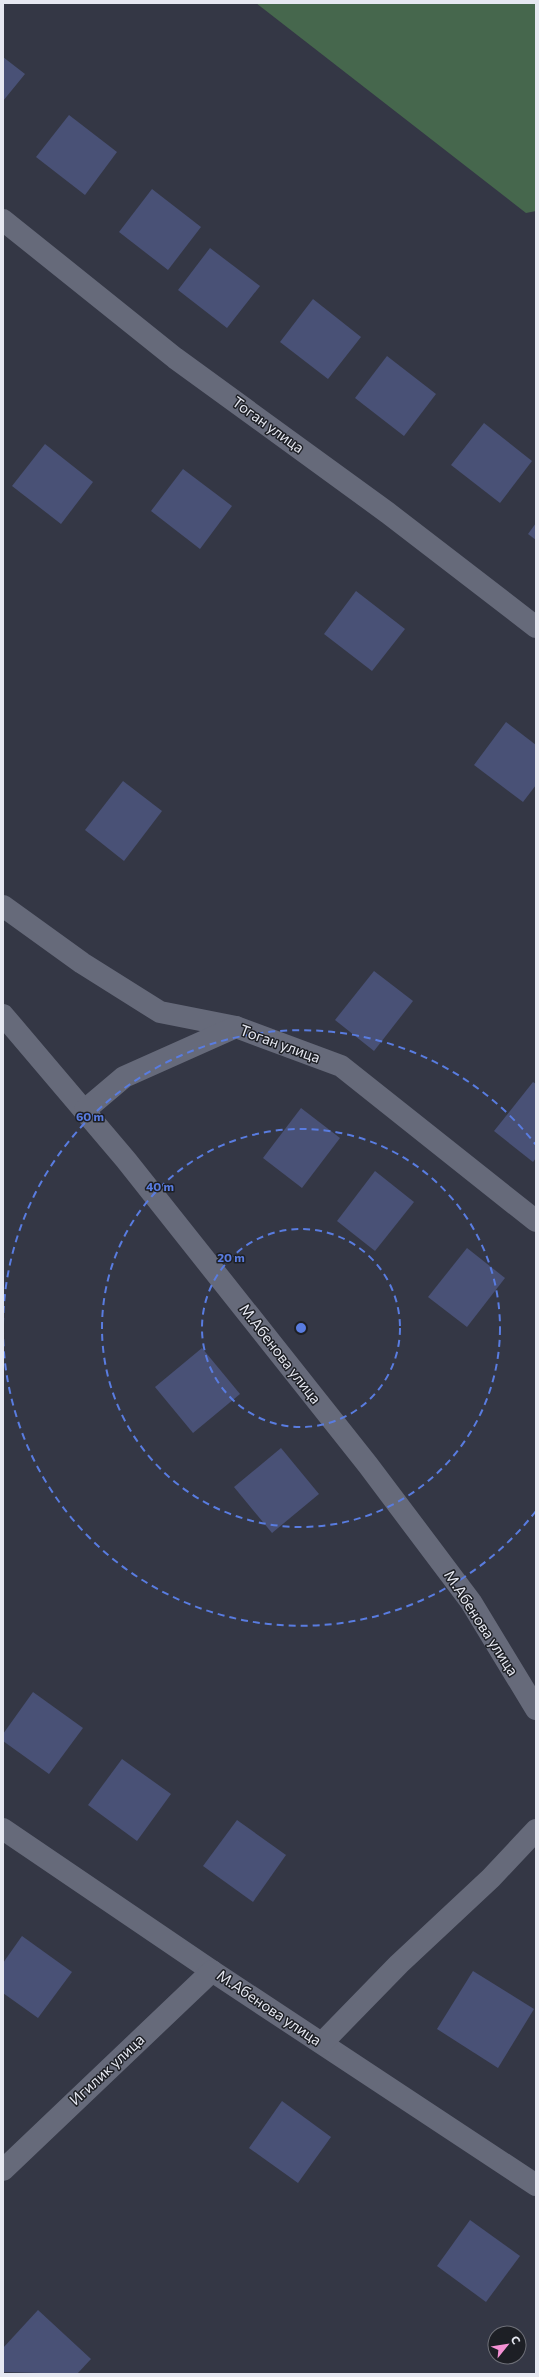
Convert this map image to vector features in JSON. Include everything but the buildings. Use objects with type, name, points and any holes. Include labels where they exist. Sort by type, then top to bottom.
[{"type":"street","name":"Тоган улица","points":[[3,220],[175,358],[388,513],[536,627]]},
{"type":"street","name":"Тоган улица","points":[[3,906],[82,963],[160,1012],[236,1027],[341,1066],[536,1221]]},
{"type":"street","name":"М.Абенова улица","points":[[3,1015],[85,1110],[368,1465],[471,1602],[536,1709]]},
{"type":"street","points":[[85,1110],[124,1077],[236,1027]]},
{"type":"street","name":"М.Абенова улица","points":[[3,1829],[212,1971],[536,2185]]},
{"type":"street","points":[[322,2043],[399,1964],[491,1878],[536,1830]]},
{"type":"street","name":"Игилик улица","points":[[3,2170],[212,1971]]},
{"type":"green space","points":[[256,3],[536,3],[536,211],[526,213]]}]
